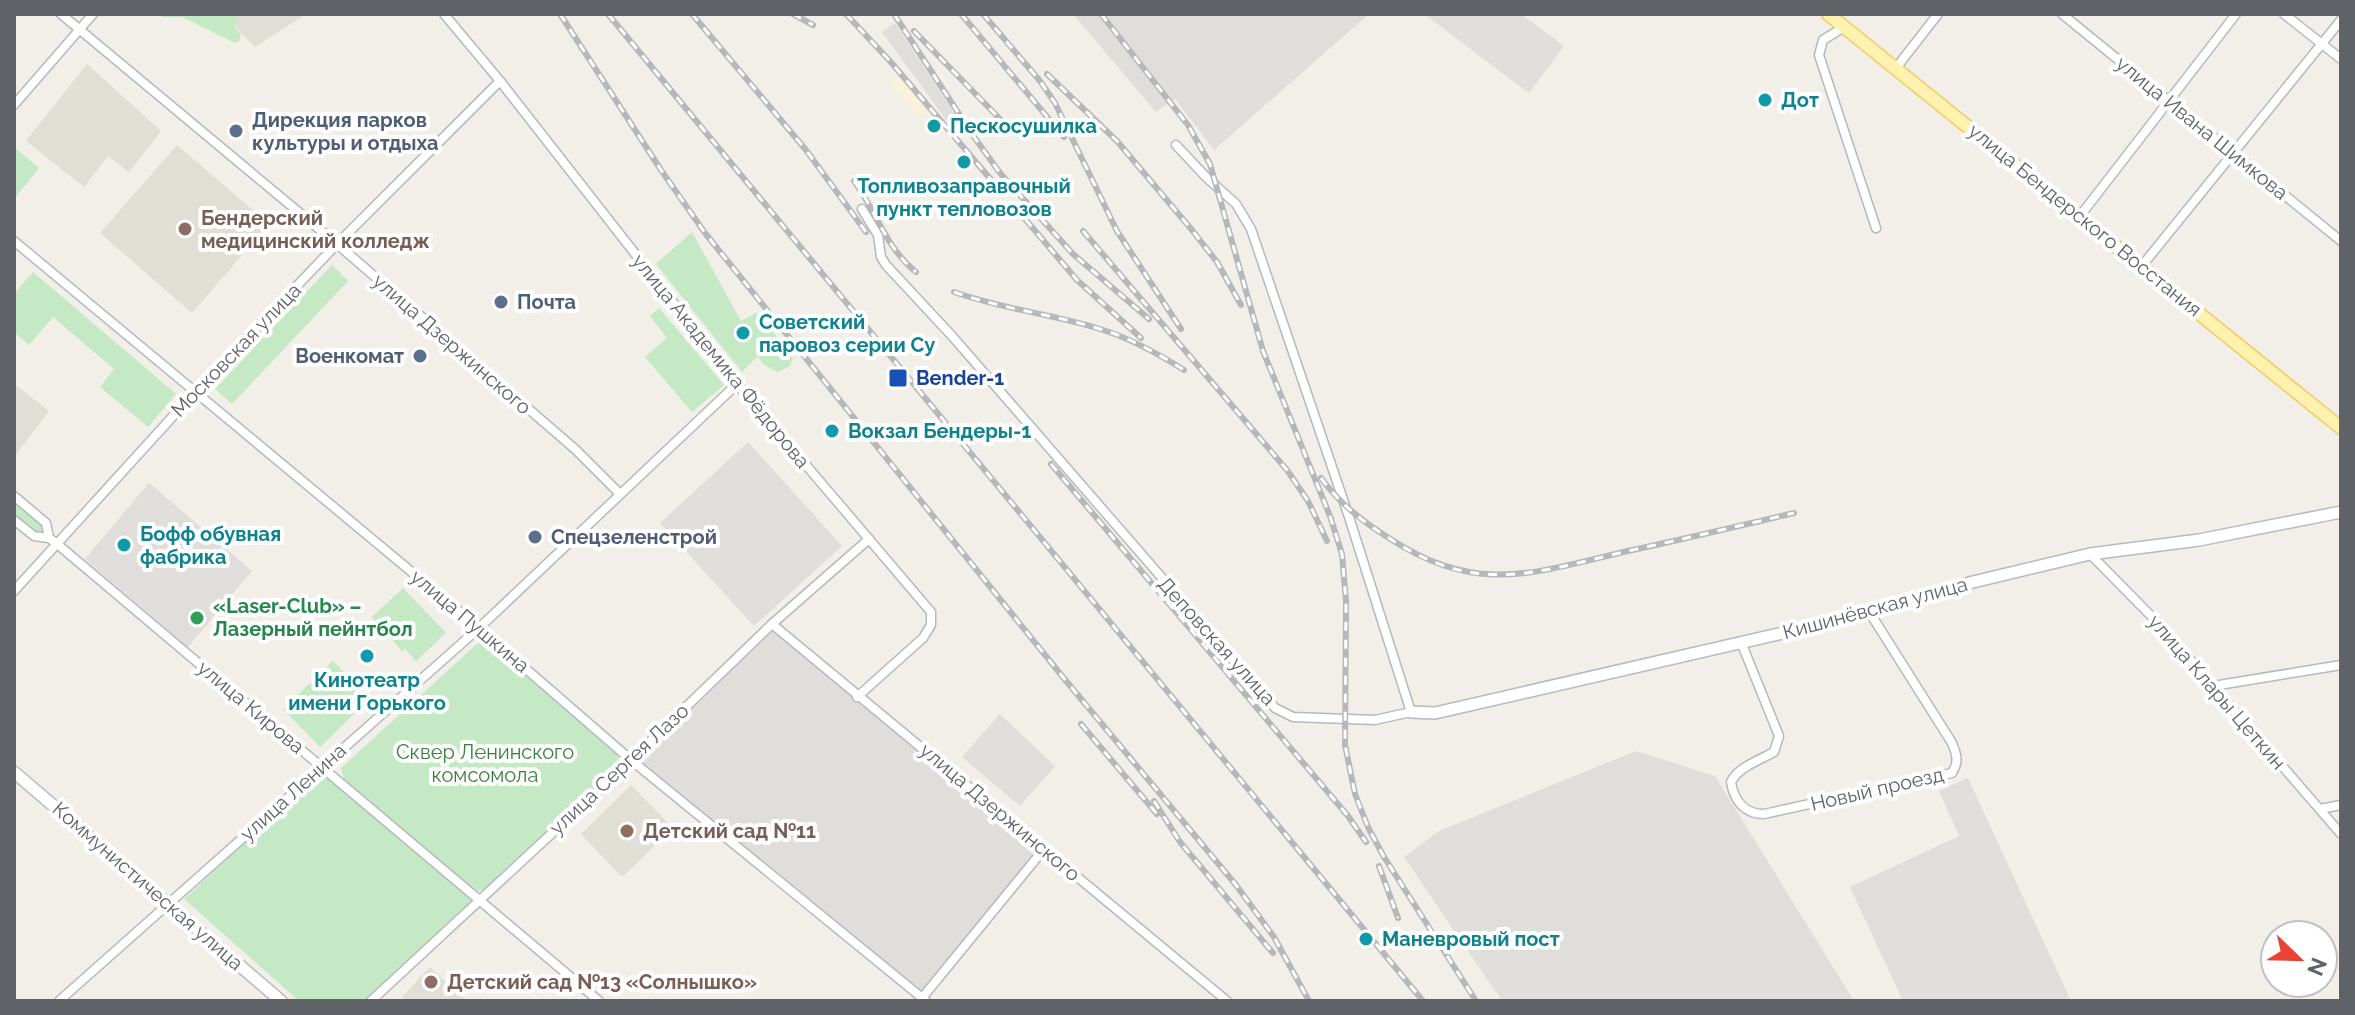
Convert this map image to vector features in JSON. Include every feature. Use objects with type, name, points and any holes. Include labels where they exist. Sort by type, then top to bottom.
[{"type":"main road","name":"улица Бендерского Восстания","points":[[1828,14],[2340,426]]},
{"type":"street","name":"улица Дзержинского","points":[[61,14],[337,244],[575,449],[619,493]]},
{"type":"street","points":[[14,105],[93,14]]},
{"type":"street","name":"улица Академика Фёдорова","points":[[444,14],[737,384],[927,607],[932,618],[929,632],[857,697]]},
{"type":"street","points":[[1896,68],[1938,14]]},
{"type":"street","name":"улица Ивана Шимкова","points":[[2062,14],[2341,241]]},
{"type":"street","points":[[2080,216],[2236,14]]},
{"type":"street","points":[[2284,14],[2341,59]]},
{"type":"street","points":[[2141,267],[2341,20]]},
{"type":"street","points":[[1844,27],[1823,40],[1819,55],[1876,228]]},
{"type":"street","name":"Московская улица","points":[[14,591],[52,541],[337,244],[500,81]]},
{"type":"street","points":[[1176,145],[1236,204],[1251,229],[1349,517],[1411,712]]},
{"type":"street","name":"Деповская улица","points":[[862,209],[878,235],[881,257],[886,265],[1275,708],[1293,717],[1375,720],[1411,712]]},
{"type":"street","name":"улица Пушкина","points":[[14,241],[479,628],[631,760],[924,999]]},
{"type":"street","name":"улица Ленина","points":[[59,1001],[479,628],[737,384]]},
{"type":"street","name":"улица Кирова","points":[[14,496],[46,523],[52,541]]},
{"type":"street","name":"Кишинёвская улица","points":[[1411,712],[1435,713],[1870,613],[1973,582],[2090,554],[2199,540],[2341,512]]},
{"type":"street","name":"улица Кирова","points":[[14,520],[34,536],[52,541],[599,1001]]},
{"type":"street","name":"улица Сергея Лазо","points":[[371,1001],[631,760],[772,624],[869,539]]},
{"type":"street","name":"улица Клары Цеткин","points":[[2090,554],[2163,628],[2341,834]]},
{"type":"street","name":"Новый проезд","points":[[1741,642],[1779,736],[1774,752],[1742,769],[1731,782],[1740,805],[1747,811],[1764,814],[1952,773],[1957,765],[1957,755],[1952,743],[1870,613]]},
{"type":"street","name":"улица Дзержинского","points":[[772,624],[1227,1001]]},
{"type":"street","points":[[2213,686],[2341,665]]},
{"type":"street","name":"Коммунистическая улица","points":[[14,772],[281,1001]]},
{"type":"street","points":[[2320,809],[2341,805]]},
{"type":"street","points":[[924,999],[1044,849]]},
{"type":"shaded area","points":[[222,14],[306,14],[255,47]]},
{"type":"shaded area","points":[[1073,14],[1369,14],[1214,150],[1175,99],[1156,112]]},
{"type":"shaded area","points":[[1424,14],[1521,14],[1564,46],[1529,93]]},
{"type":"shaded area","points":[[895,23],[955,115],[947,121],[882,32]]},
{"type":"shaded area","points":[[87,64],[161,131],[129,172],[108,156],[84,187],[26,141]]},
{"type":"shaded area","name":"Бендерский медицинский колледж","points":[[177,145],[269,224],[192,313],[100,233]]},
{"type":"shaded area","points":[[14,384],[49,411],[14,457]]},
{"type":"shaded area","points":[[748,442],[842,546],[754,626],[660,523]]},
{"type":"shaded area","points":[[149,483],[252,571],[188,647],[85,559]]},
{"type":"shaded area","points":[[772,624],[1044,849],[922,998],[631,760]]},
{"type":"shaded area","points":[[1000,714],[1055,766],[1020,806],[962,757]]},
{"type":"shaded area","points":[[1636,751],[1715,776],[1854,1001],[1502,1001],[1404,857],[1439,831]]},
{"type":"shaded area","points":[[1968,778],[2071,1001],[1903,1001],[1850,887],[1959,836],[1939,791]]},
{"type":"shaded area","name":"Детский сад №11","points":[[631,785],[673,828],[622,877],[581,834]]},
{"type":"shaded area","name":"Детский сад №13 «Солнышко»","points":[[430,967],[466,1001],[406,1001],[402,997]]},
{"type":"green space","points":[[159,14],[240,14],[234,27],[241,35],[235,43],[182,17],[163,17]]},
{"type":"green space","points":[[14,147],[39,168],[14,199]]},
{"type":"green space","points":[[692,232],[741,321],[756,313],[763,318],[793,359],[789,367],[778,372],[763,364],[758,356],[742,372],[656,264]]},
{"type":"green space","points":[[332,265],[348,281],[232,404],[215,389]]},
{"type":"green space","points":[[33,272],[176,394],[148,427],[100,387],[114,369],[53,317],[29,345],[14,332],[14,294]]},
{"type":"green space","points":[[659,308],[724,385],[692,412],[645,357],[667,338],[650,316]]},
{"type":"green space","points":[[14,496],[46,523],[49,538],[34,536],[14,520]]},
{"type":"green space","points":[[403,588],[446,633],[416,661],[405,649],[402,651],[372,617]]},
{"type":"green space","name":"Сквер Ленинского комсомола","points":[[479,642],[491,645],[501,653],[616,753],[619,759],[613,773],[490,887],[479,891],[469,886],[344,779],[341,768]]},
{"type":"green space","points":[[333,661],[359,689],[348,699],[358,710],[320,747],[283,709]]},
{"type":"green space","points":[[316,777],[335,777],[481,899],[371,1001],[299,1001],[184,899]]},
{"type":"sand","points":[[899,76],[926,110],[919,116],[891,84]]},
{"type":"railway","points":[[560,14],[705,233],[1062,676],[1236,885],[1274,937],[1309,1001]]},
{"type":"railway","points":[[608,14],[1423,1001]]},
{"type":"railway","points":[[692,14],[806,150],[866,232]]},
{"type":"railway","points":[[793,14],[813,25]]},
{"type":"railway","points":[[846,14],[993,182]]},
{"type":"railway","points":[[894,14],[1000,173],[1073,254],[1149,319]]},
{"type":"railway","points":[[961,14],[1064,137]]},
{"type":"railway","points":[[983,14],[1055,103],[1117,231],[1181,329]]},
{"type":"railway","points":[[1101,14],[1188,125],[1210,164],[1263,351],[1330,516],[1342,554],[1346,601],[1345,745],[1355,794],[1384,857],[1476,1001]]},
{"type":"railway","points":[[914,31],[1001,120]]},
{"type":"railway","points":[[1047,74],[1117,141],[1192,230],[1217,262],[1241,305]]},
{"type":"railway","points":[[854,181],[896,252],[916,272]]},
{"type":"railway","points":[[1014,206],[1077,280],[1141,338]]},
{"type":"railway","points":[[1083,231],[1287,470],[1308,501],[1327,541]]},
{"type":"railway","points":[[954,292],[1111,333],[1143,346],[1184,370]]},
{"type":"railway","points":[[1051,464],[1348,816],[1366,842]]},
{"type":"railway","points":[[1321,478],[1352,511],[1389,538],[1450,568],[1478,573],[1534,572],[1794,513]]},
{"type":"railway","points":[[1081,724],[1157,814]]},
{"type":"railway","points":[[1154,801],[1180,842],[1273,953]]},
{"type":"railway","points":[[1379,866],[1398,918]]},
{"type":"place","name":"Дот","points":[[1765,100]]},
{"type":"place","name":"Пескосушилка","points":[[934,126]]},
{"type":"place","name":"Дирекция парков культуры и отдыха","points":[[236,131]]},
{"type":"place","name":"Топливозаправочный пункт тепловозов","points":[[964,162]]},
{"type":"place","name":"Бендерский медицинский колледж","points":[[185,229]]},
{"type":"place","name":"Почта","points":[[501,302]]},
{"type":"place","name":"Советский паровоз серии Су","points":[[743,333]]},
{"type":"place","name":"Военкомат","points":[[420,356]]},
{"type":"place","name":"Bender-1","points":[[898,378]]},
{"type":"place","name":"Вокзал Бендеры-1","points":[[832,431]]},
{"type":"place","name":"Спецзеленстрой","points":[[535,537]]},
{"type":"place","name":"Бофф обувная фабрика","points":[[124,545]]},
{"type":"place","name":"«Laser-Club» – Лазерный пейнтбол","points":[[197,618]]},
{"type":"place","name":"Кинотеатр имени Горького","points":[[367,656]]},
{"type":"place","name":"Детский сад №11","points":[[627,831]]},
{"type":"place","name":"Маневровый пост","points":[[1366,939]]},
{"type":"place","name":"Детский сад №13 «Солнышко»","points":[[431,982]]}]
